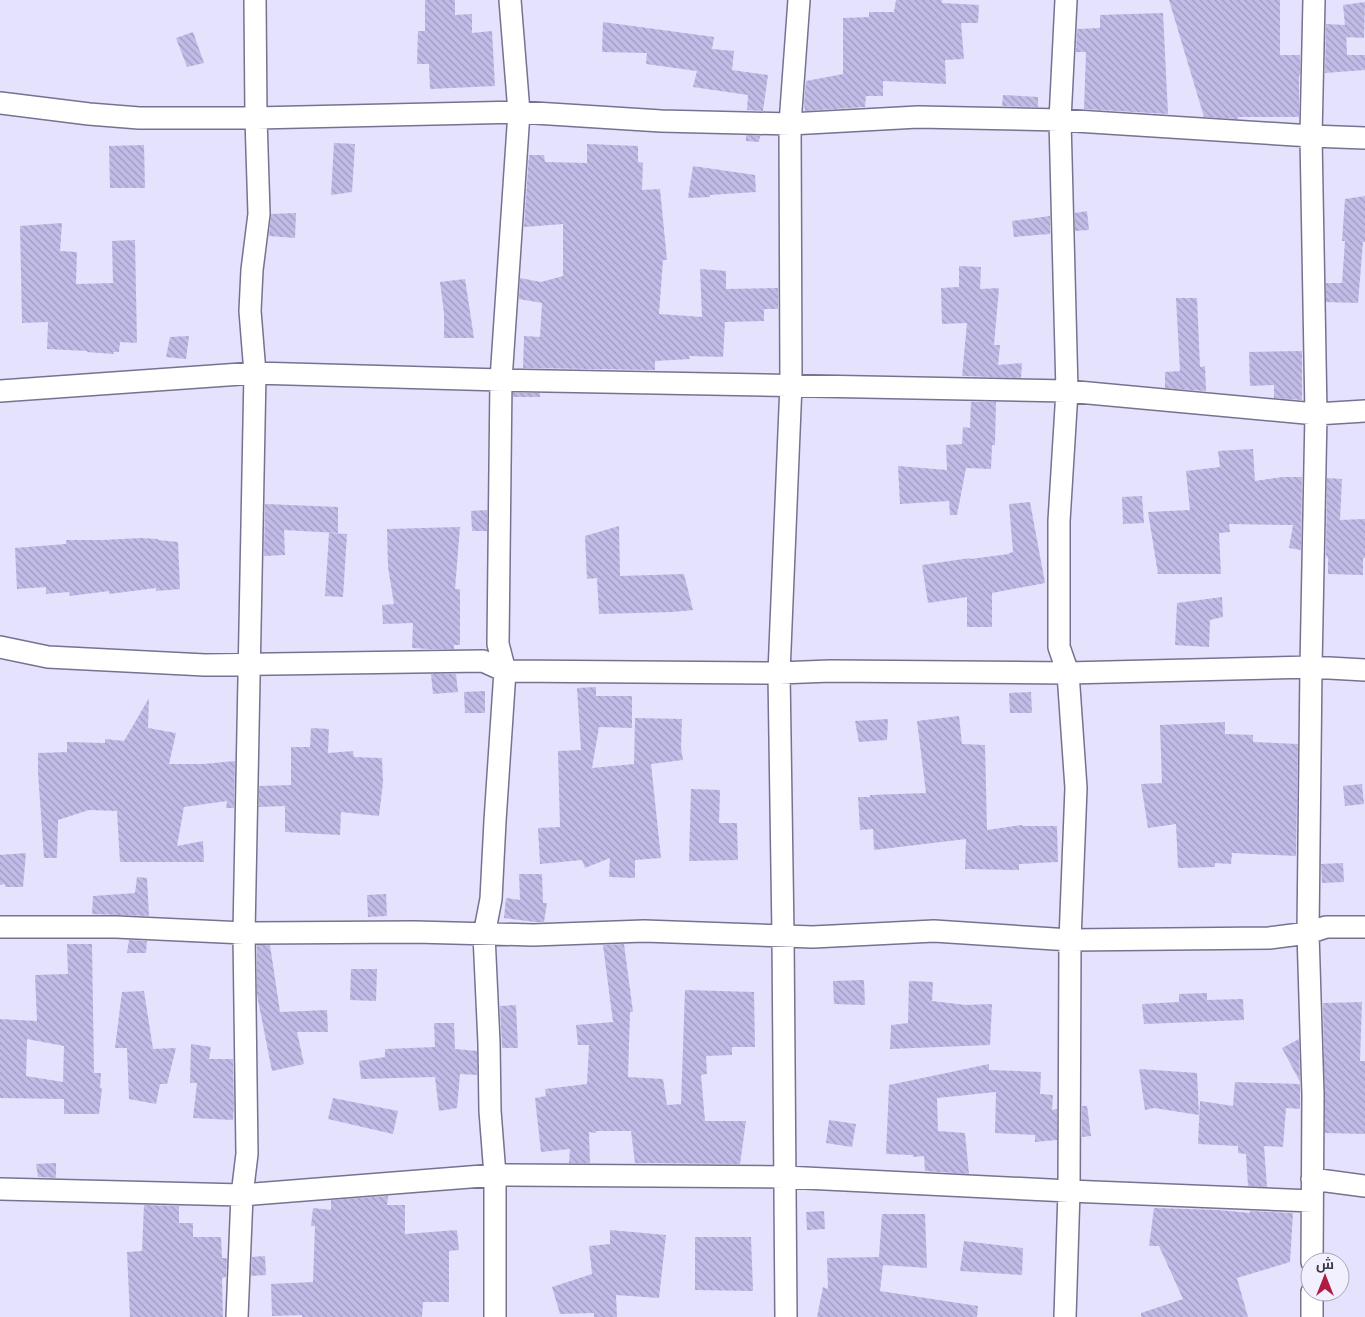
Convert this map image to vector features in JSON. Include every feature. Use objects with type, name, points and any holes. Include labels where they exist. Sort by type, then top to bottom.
[{"type":"street","points":[[237,1317],[242,1195],[247,1154],[244,934],[255,373],[250,310],[252,270],[259,214],[256,118],[256,0]]},
{"type":"street","points":[[494,1317],[495,1175],[490,1111],[484,935],[491,900],[494,821],[505,671],[498,644],[501,380],[519,112],[510,0]]},
{"type":"street","points":[[786,1317],[779,673],[790,384],[790,124],[799,0]]},
{"type":"street","points":[[1065,1317],[1069,1191],[1070,940],[1076,788],[1068,673],[1059,647],[1059,521],[1067,391],[1060,120],[1066,0]]},
{"type":"street","points":[[1312,1252],[1312,1095],[1308,933],[1316,414],[1311,136],[1314,0]]},
{"type":"street","points":[[0,103],[139,118],[256,118],[519,112],[661,121],[790,124],[918,117],[1060,120],[1365,138]]},
{"type":"street","points":[[0,392],[255,373],[501,380],[790,384],[1067,391],[1316,414],[1365,411]]},
{"type":"street","points":[[0,647],[48,657],[205,665],[484,660],[505,671],[1068,673],[1311,667],[1365,670]]},
{"type":"street","points":[[0,927],[116,927],[244,934],[415,932],[533,935],[644,931],[813,937],[934,931],[1070,940],[1269,938],[1308,933],[1326,927],[1365,928]]},
{"type":"street","points":[[0,1190],[242,1195],[495,1175],[785,1177],[1312,1201]]},
{"type":"street","points":[[1312,1180],[1365,1186]]},
{"type":"street","points":[[1312,1302],[1312,1317]]},
{"type":"building","points":[[425,0],[455,0],[455,15],[472,14],[472,33],[492,31],[495,86],[430,89],[429,64],[417,64],[418,31],[425,31]]},
{"type":"building","points":[[896,0],[942,0],[942,3],[979,5],[978,23],[961,23],[964,59],[945,60],[946,84],[883,81],[883,96],[866,96],[865,107],[805,111],[806,81],[843,74],[843,18],[869,17],[869,12],[894,12]]},
{"type":"building","points":[[1169,0],[1280,0],[1280,55],[1300,55],[1299,117],[1238,117],[1238,119],[1204,117]]},
{"type":"building","points":[[1365,2],[1364,38],[1346,37],[1347,55],[1365,55],[1365,70],[1325,73],[1326,24],[1345,25],[1343,5]]},
{"type":"building","points":[[1163,13],[1168,114],[1084,109],[1086,52],[1076,52],[1077,29],[1100,28],[1100,15]]},
{"type":"building","points":[[603,22],[714,37],[712,49],[734,51],[732,70],[768,75],[763,111],[747,110],[748,95],[693,87],[697,71],[646,64],[647,53],[602,52]]},
{"type":"building","points":[[193,32],[204,63],[187,67],[176,38]]},
{"type":"building","points":[[1003,95],[1038,97],[1038,107],[1002,106]]},
{"type":"building","points":[[746,135],[760,136],[759,142],[746,141]]},
{"type":"building","points":[[334,143],[355,144],[352,192],[331,195]]},
{"type":"building","points":[[587,144],[638,146],[638,162],[643,163],[642,190],[660,189],[667,260],[663,260],[659,314],[702,317],[700,269],[726,271],[726,289],[778,288],[778,309],[764,309],[764,321],[725,322],[723,357],[689,356],[690,359],[655,361],[655,370],[523,368],[524,336],[540,337],[542,303],[519,299],[520,278],[541,282],[563,276],[563,224],[524,227],[529,155],[544,155],[545,162],[587,163]]},
{"type":"building","points":[[144,145],[145,188],[110,188],[109,146]]},
{"type":"building","points":[[693,166],[755,175],[756,192],[688,198]]},
{"type":"building","points":[[1365,196],[1365,242],[1363,242],[1358,303],[1326,302],[1326,283],[1342,283],[1345,199]]},
{"type":"building","points":[[1087,211],[1089,230],[1075,231],[1075,213]]},
{"type":"building","points":[[296,213],[295,238],[269,236],[271,214]]},
{"type":"building","points":[[1050,216],[1050,234],[1014,237],[1012,221]]},
{"type":"building","points":[[62,223],[60,251],[77,252],[76,284],[113,283],[112,241],[135,240],[137,343],[120,342],[119,352],[113,352],[114,354],[47,349],[48,322],[22,323],[20,226]]},
{"type":"building","points":[[959,266],[981,267],[980,289],[999,288],[994,345],[1000,345],[998,365],[1022,363],[1021,378],[962,376],[967,323],[942,324],[941,288],[959,287]]},
{"type":"building","points":[[465,279],[474,338],[444,338],[444,313],[440,282]]},
{"type":"building","points":[[1176,298],[1197,298],[1200,367],[1205,366],[1206,391],[1165,388],[1165,372],[1180,371]]},
{"type":"building","points":[[189,336],[186,359],[166,357],[170,337]]},
{"type":"building","points":[[1302,351],[1302,400],[1274,398],[1274,385],[1250,386],[1249,352]]},
{"type":"building","points":[[513,393],[540,393],[540,397],[513,397]]},
{"type":"building","points":[[971,402],[996,402],[995,445],[992,445],[991,469],[966,468],[957,515],[950,515],[949,501],[900,504],[898,466],[947,470],[946,445],[962,444],[963,427],[970,428]]},
{"type":"building","points":[[1253,449],[1255,481],[1283,477],[1302,477],[1301,550],[1289,548],[1293,525],[1229,524],[1230,532],[1219,533],[1221,574],[1158,574],[1148,512],[1190,510],[1186,471],[1220,467],[1218,451]]},
{"type":"building","points":[[1327,478],[1342,479],[1340,520],[1365,519],[1363,575],[1328,574],[1328,558],[1326,555]]},
{"type":"building","points":[[1142,496],[1144,523],[1123,524],[1122,497]]},
{"type":"building","points":[[1030,502],[1045,583],[992,593],[992,627],[967,627],[967,597],[928,603],[922,565],[1013,552],[1009,504]]},
{"type":"building","points":[[265,504],[338,507],[338,533],[284,530],[285,555],[264,556]]},
{"type":"building","points":[[487,510],[487,531],[472,531],[471,511]]},
{"type":"building","points":[[619,526],[620,576],[684,574],[693,610],[599,614],[597,578],[587,579],[585,536]]},
{"type":"building","points":[[460,527],[455,589],[460,589],[460,645],[454,645],[454,649],[412,648],[413,623],[383,624],[382,605],[394,604],[388,567],[387,529]]},
{"type":"building","points":[[329,533],[347,534],[343,597],[325,596]]},
{"type":"building","points":[[141,538],[178,542],[180,589],[156,591],[156,588],[109,594],[109,591],[70,596],[69,592],[46,594],[46,587],[17,589],[15,548],[66,544],[66,540]]},
{"type":"building","points":[[1222,597],[1223,617],[1210,620],[1209,647],[1175,645],[1177,603]]},
{"type":"building","points":[[431,674],[456,674],[458,692],[433,694]]},
{"type":"building","points":[[596,687],[596,696],[632,696],[632,728],[599,727],[592,768],[634,764],[635,718],[682,719],[681,748],[683,760],[651,764],[661,858],[635,860],[635,878],[609,877],[610,858],[585,868],[582,860],[540,864],[538,828],[560,827],[558,751],[581,750],[577,688]]},
{"type":"building","points":[[485,691],[485,713],[465,713],[464,692]]},
{"type":"building","points":[[1031,692],[1032,713],[1010,713],[1009,693]]},
{"type":"building","points":[[149,698],[148,728],[176,733],[169,764],[203,764],[235,761],[234,808],[226,808],[227,801],[184,807],[177,846],[203,841],[204,862],[120,862],[117,811],[89,810],[58,820],[57,858],[44,858],[38,753],[67,752],[67,742],[105,743],[105,739],[124,741]]},
{"type":"building","points":[[959,716],[962,744],[985,745],[987,830],[1022,825],[1057,826],[1058,862],[1019,864],[1019,870],[965,869],[966,839],[874,850],[873,829],[860,830],[858,797],[926,793],[917,721]]},
{"type":"building","points":[[888,719],[887,740],[859,742],[855,721]]},
{"type":"building","points":[[1225,722],[1225,734],[1253,735],[1253,742],[1298,744],[1296,856],[1232,853],[1231,864],[1215,863],[1215,867],[1178,868],[1176,824],[1148,828],[1141,784],[1162,783],[1160,725]]},
{"type":"building","points":[[311,728],[329,729],[328,753],[353,751],[354,757],[382,758],[383,782],[379,816],[341,812],[340,835],[285,832],[285,806],[259,807],[259,786],[291,785],[291,747],[310,747]]},
{"type":"building","points":[[1362,784],[1364,804],[1345,806],[1343,786]]},
{"type":"building","points":[[691,789],[720,790],[719,823],[737,823],[738,860],[689,861]]},
{"type":"building","points":[[26,853],[23,887],[5,887],[5,884],[0,885],[0,855]]},
{"type":"building","points":[[1343,863],[1344,882],[1322,883],[1321,864]]},
{"type":"building","points":[[519,874],[542,874],[543,903],[547,903],[544,922],[504,918],[506,898],[520,900]]},
{"type":"building","points":[[137,877],[147,878],[149,916],[92,914],[93,896],[135,893]]},
{"type":"building","points":[[386,894],[387,916],[368,917],[367,895]]},
{"type":"building","points":[[129,940],[147,941],[146,953],[127,953]]},
{"type":"building","points":[[67,944],[92,944],[94,1073],[101,1073],[100,1088],[102,1088],[99,1114],[64,1114],[64,1099],[0,1098],[0,1019],[37,1021],[35,975],[68,974]],"holes":[[[27,1039],[64,1046],[63,1082],[26,1076]]]},
{"type":"building","points":[[624,944],[633,1012],[630,1012],[628,1077],[663,1079],[667,1105],[681,1104],[685,990],[754,992],[755,1047],[732,1047],[732,1055],[706,1056],[707,1074],[701,1075],[705,1121],[746,1121],[740,1164],[635,1163],[631,1131],[589,1132],[590,1163],[569,1163],[570,1149],[541,1152],[535,1098],[546,1096],[545,1089],[587,1084],[589,1045],[578,1045],[576,1025],[613,1022],[603,945]]},
{"type":"building","points":[[257,945],[270,945],[280,1012],[327,1010],[328,1032],[297,1032],[304,1064],[272,1071],[257,995]]},
{"type":"building","points":[[351,969],[377,969],[376,1001],[350,1000]]},
{"type":"building","points":[[864,980],[865,1005],[834,1004],[833,981]]},
{"type":"building","points":[[909,981],[933,982],[932,1001],[966,1005],[992,1004],[990,1045],[890,1049],[891,1025],[908,1023]]},
{"type":"building","points":[[144,991],[153,1049],[176,1048],[167,1084],[160,1084],[156,1104],[129,1099],[127,1048],[115,1048],[122,992]]},
{"type":"building","points":[[1207,993],[1207,1000],[1243,999],[1244,1020],[1144,1024],[1142,1004],[1179,1002],[1179,994]]},
{"type":"building","points":[[1362,1002],[1360,1061],[1365,1061],[1365,1134],[1325,1133],[1323,1003]]},
{"type":"building","points":[[516,1005],[518,1048],[502,1048],[500,1006]]},
{"type":"building","points":[[434,1023],[454,1023],[455,1049],[477,1051],[477,1075],[460,1074],[457,1108],[439,1111],[435,1077],[361,1079],[359,1061],[385,1057],[385,1049],[435,1047]]},
{"type":"building","points":[[1299,1039],[1300,1082],[1282,1048]]},
{"type":"building","points":[[191,1044],[211,1047],[209,1059],[233,1059],[233,1120],[193,1118],[197,1083],[190,1083]]},
{"type":"building","points":[[989,1064],[989,1070],[1041,1072],[1040,1094],[1053,1095],[1052,1110],[1057,1109],[1057,1140],[1035,1142],[1035,1135],[995,1133],[996,1092],[937,1098],[938,1131],[965,1133],[969,1174],[925,1171],[924,1156],[913,1157],[913,1155],[886,1154],[889,1085]]},
{"type":"building","points":[[1139,1069],[1197,1073],[1199,1115],[1154,1108],[1145,1110]]},
{"type":"building","points":[[1235,1082],[1300,1084],[1300,1109],[1286,1108],[1283,1147],[1264,1146],[1267,1187],[1248,1186],[1246,1154],[1238,1153],[1238,1146],[1198,1144],[1200,1101],[1233,1106]]},
{"type":"building","points":[[333,1098],[398,1111],[393,1134],[328,1119]]},
{"type":"building","points":[[1082,1106],[1087,1106],[1091,1136],[1082,1137]]},
{"type":"building","points":[[829,1120],[856,1124],[852,1147],[826,1143]]},
{"type":"building","points":[[56,1163],[56,1178],[38,1177],[36,1164]]},
{"type":"building","points":[[388,1196],[387,1205],[405,1205],[405,1234],[457,1230],[459,1250],[449,1251],[449,1302],[423,1302],[422,1317],[272,1316],[271,1284],[313,1282],[315,1226],[311,1226],[313,1208],[331,1210],[331,1200]]},
{"type":"building","points":[[144,1205],[179,1206],[179,1223],[193,1223],[193,1237],[221,1237],[222,1258],[227,1258],[226,1277],[222,1278],[223,1317],[130,1317],[127,1252],[142,1251]]},
{"type":"building","points":[[1154,1208],[1250,1213],[1250,1211],[1293,1213],[1290,1262],[1237,1278],[1248,1317],[1141,1317],[1141,1313],[1183,1299],[1159,1246],[1149,1246]]},
{"type":"building","points":[[824,1211],[825,1229],[807,1230],[806,1212]]},
{"type":"building","points":[[882,1214],[925,1214],[927,1268],[883,1265],[880,1291],[978,1306],[977,1317],[817,1317],[823,1287],[828,1289],[827,1258],[879,1257]]},
{"type":"building","points":[[610,1230],[666,1235],[659,1298],[616,1295],[617,1317],[594,1317],[594,1313],[560,1314],[552,1287],[592,1274],[589,1246],[610,1244]]},
{"type":"building","points":[[695,1237],[751,1237],[753,1291],[695,1290]]},
{"type":"building","points":[[964,1241],[1023,1248],[1022,1275],[960,1271]]},
{"type":"building","points":[[265,1256],[266,1275],[251,1276],[252,1257]]}]
